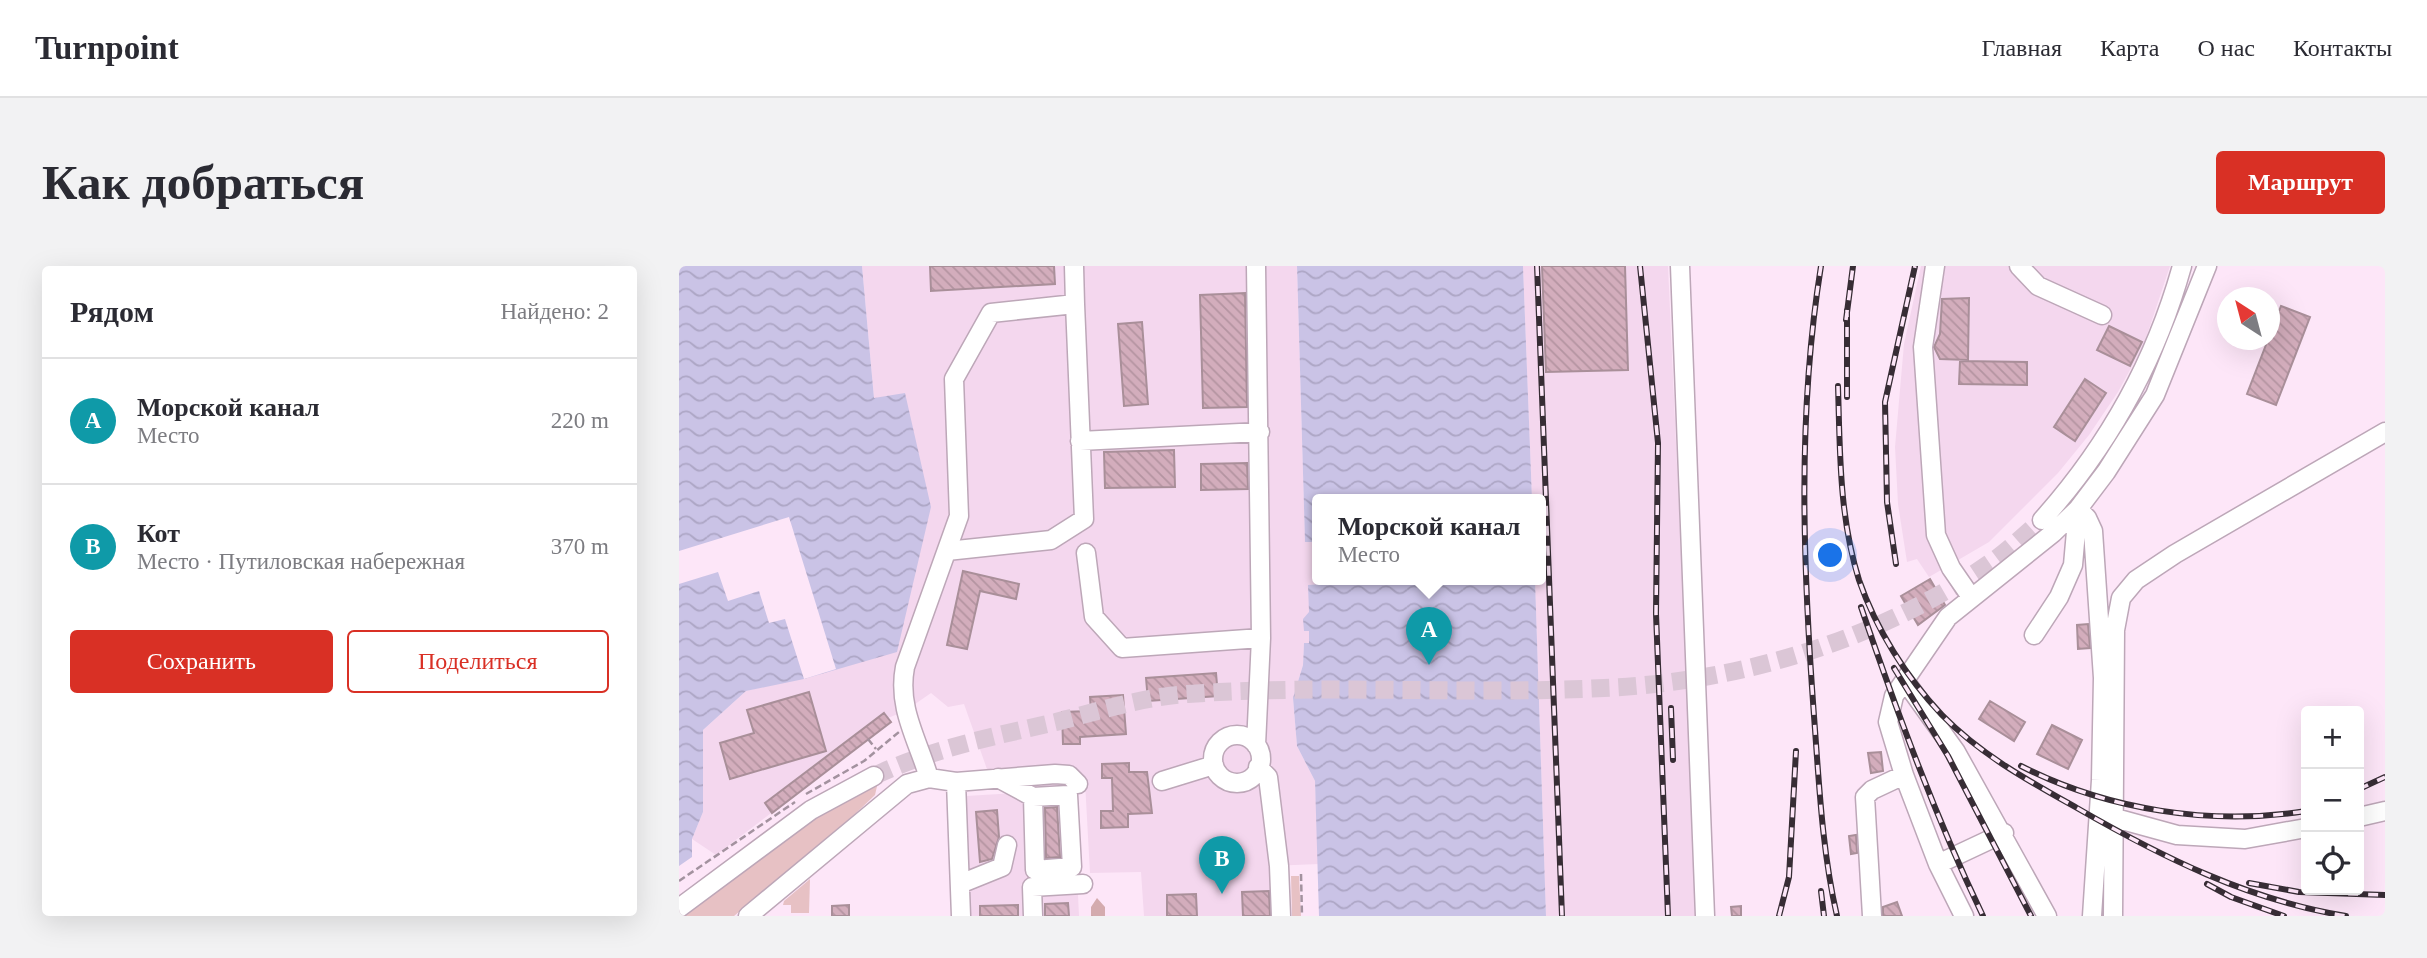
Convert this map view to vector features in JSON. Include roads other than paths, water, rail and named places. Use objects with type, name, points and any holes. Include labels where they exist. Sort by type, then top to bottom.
[{"type":"street","points":[[947,551],[1051,540],[1084,519],[1074,266]]},
{"type":"street","points":[[1256,266],[1261,638],[1256,745],[1260,753],[1258,767],[1251,778],[1233,783],[1217,773],[1213,765],[1216,747],[1231,736],[1240,735],[1256,745]]},
{"type":"street","points":[[1680,266],[1705,916]]},
{"type":"street","points":[[1935,266],[1923,347],[1936,535],[1951,568],[1971,597]]},
{"type":"street","points":[[2019,266],[2038,286],[2102,315]]},
{"type":"street","points":[[2042,520],[2071,487],[2120,417],[2158,340],[2182,266]]},
{"type":"street","points":[[1964,916],[1938,864],[1904,775],[1888,722],[1894,696],[1948,617],[2053,533],[2078,509],[2134,432],[2155,395],[2207,266]]},
{"type":"street","points":[[929,778],[901,689],[905,667],[959,516],[954,379],[992,313],[1075,304]]},
{"type":"street","points":[[1080,441],[1260,432]]},
{"type":"street","points":[[2113,916],[2115,630],[2122,598],[2136,580],[2175,554],[2385,432]]},
{"type":"street","points":[[2034,635],[2059,597],[2073,565],[2078,509]]},
{"type":"street","points":[[2078,509],[2087,518],[2093,531],[2103,678],[2092,916]]},
{"type":"street","points":[[1086,553],[1094,617],[1122,648],[1261,638]]},
{"type":"street","points":[[1905,681],[1956,752],[2004,833],[2047,916]]},
{"type":"street","points":[[1162,781],[1213,765]]},
{"type":"street","points":[[1258,767],[1268,777],[1282,916]]},
{"type":"street","points":[[679,908],[869,768]]},
{"type":"street","points":[[748,916],[907,784],[929,778],[956,782],[1062,774],[1069,775],[1078,784]]},
{"type":"street","points":[[1872,916],[1865,797],[1880,785],[1904,775]]},
{"type":"street","points":[[997,778],[1033,797]]},
{"type":"street","points":[[956,782],[961,916]]},
{"type":"street","points":[[2364,816],[2385,811]]},
{"type":"street","points":[[2115,818],[2177,835],[2245,839],[2301,829]]},
{"type":"street","points":[[1938,864],[2004,833]]},
{"type":"street","points":[[960,884],[1002,867],[1007,845]]},
{"type":"street","points":[[1033,916],[1032,887],[1083,884]]},
{"type":"street","points":[[765,902],[777,916]]},
{"type":"water","points":[[679,266],[862,266],[874,398],[905,393],[931,507],[897,652],[804,679],[746,691],[703,730],[703,812],[692,839],[692,857],[679,866]]},
{"type":"water","points":[[1297,266],[1523,266],[1532,494],[1312,494],[1312,542],[1305,542]]},
{"type":"water","points":[[1308,585],[1535,585],[1546,916],[1319,916],[1315,781],[1297,746],[1293,698],[1303,665],[1304,643],[1309,643],[1309,631],[1304,631],[1303,619],[1309,612]]},
{"type":"tunnel","points":[[874,776],[963,744],[1154,698],[1240,691],[1552,690],[1655,684],[1706,677],[1806,652],[1855,635],[1902,614],[1990,563],[2042,520]]},
{"type":"railway","points":[[1537,266],[1546,494]]},
{"type":"railway","points":[[1640,266],[1658,443],[1656,614],[1668,916]]},
{"type":"railway","points":[[1821,266],[1808,378],[1805,547],[1810,660],[1824,842],[1837,916]]},
{"type":"railway","points":[[1846,320],[1853,266]]},
{"type":"railway","points":[[1896,564],[1887,502],[1885,402],[1915,266]]},
{"type":"railway","points":[[1847,310],[1847,397]]},
{"type":"railway","points":[[1838,386],[1844,508],[1859,580],[1893,652],[1916,685],[1942,715],[1973,743],[2023,777],[2141,843],[2240,888],[2310,909],[2346,916]]},
{"type":"railway","points":[[1546,500],[1562,916]]},
{"type":"railway","points":[[1861,607],[1917,763],[1983,916]]},
{"type":"railway","points":[[1894,668],[1948,756],[2031,916]]},
{"type":"railway","points":[[1671,708],[1673,760]]},
{"type":"railway","points":[[1779,916],[1789,877],[1796,751]]},
{"type":"railway","points":[[2021,766],[2088,794],[2160,811],[2233,816],[2301,812]]},
{"type":"railway","points":[[2364,787],[2385,777]]},
{"type":"railway","points":[[2249,883],[2299,892],[2385,895]]},
{"type":"railway","points":[[2207,884],[2231,897],[2284,916]]},
{"type":"railway","points":[[1821,891],[1824,916]]},
{"type":"place","name":"Морской канал","points":[[1429,665]]},
{"type":"place","name":"Кот","points":[[1222,894]]}]
